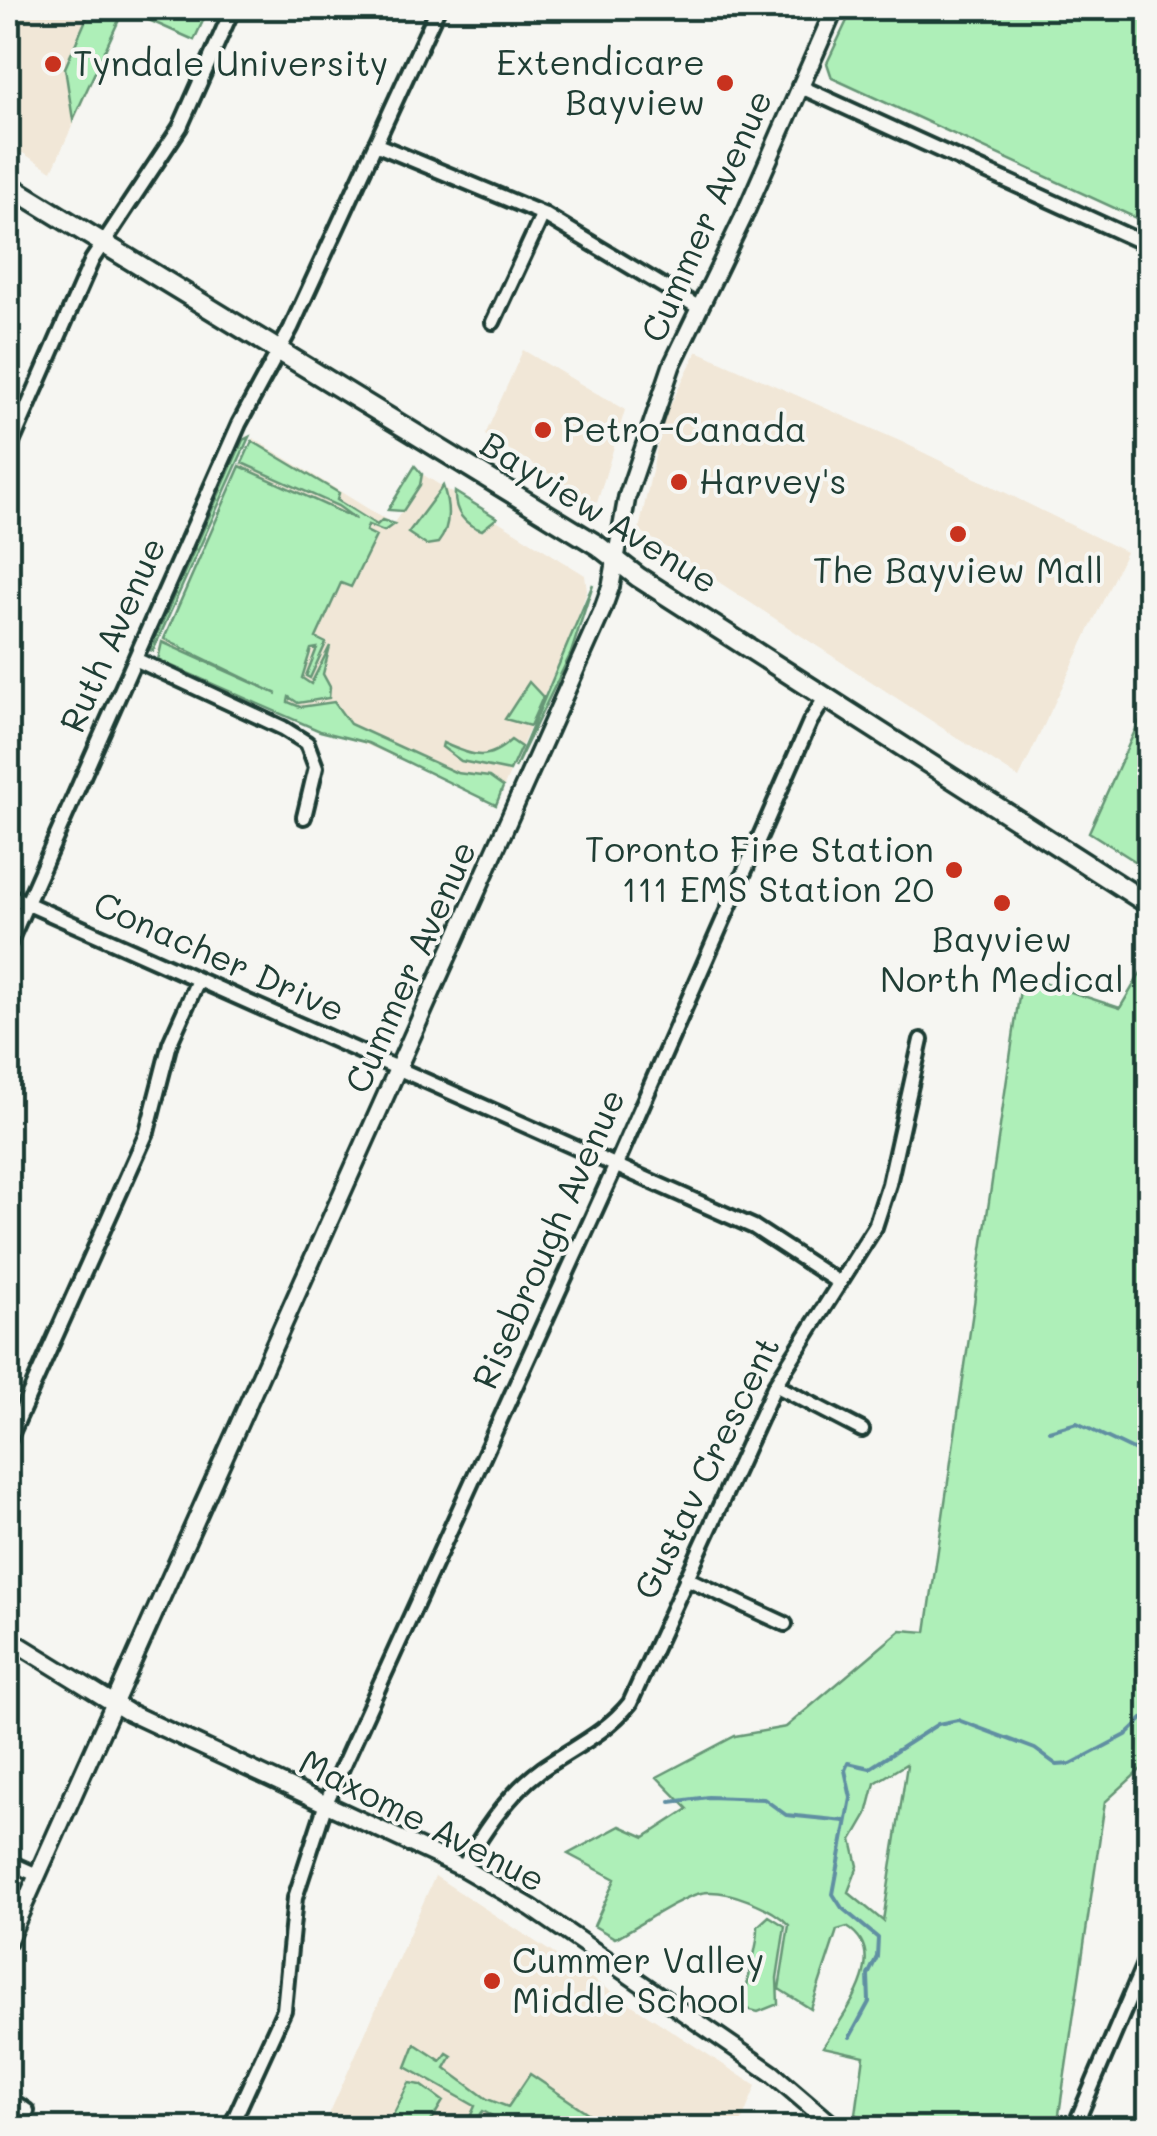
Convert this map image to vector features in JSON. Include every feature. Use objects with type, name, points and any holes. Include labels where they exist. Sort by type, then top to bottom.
[{"type":"main road","name":"Bayview Avenue","points":[[8,185],[615,558],[1150,906]]},
{"type":"street","points":[[8,452],[92,260],[180,126],[234,8]]},
{"type":"street","name":"Ruth Avenue","points":[[8,946],[240,424],[279,352],[438,8]]},
{"type":"street","name":"Cummer Avenue","points":[[8,1941],[602,611],[633,476],[672,365],[743,218],[834,8]]},
{"type":"street","points":[[799,86],[1150,246]]},
{"type":"street","points":[[375,144],[543,214],[698,308]]},
{"type":"street","points":[[494,322],[543,214]]},
{"type":"street","points":[[135,659],[307,743],[316,767],[304,817]]},
{"type":"street","name":"Risebrough Avenue","points":[[230,2128],[284,2010],[295,1898],[326,1803],[616,1167],[802,740],[826,698]]},
{"type":"street","name":"Conacher Drive","points":[[8,896],[754,1227],[838,1282]]},
{"type":"street","points":[[8,1442],[147,1132],[170,1043],[198,980]]},
{"type":"street","name":"Gustav Crescent","points":[[464,1868],[508,1800],[540,1770],[611,1726],[630,1703],[776,1385],[880,1213],[921,1040]]},
{"type":"street","points":[[776,1385],[862,1430]]},
{"type":"street","points":[[686,1578],[786,1624]]},
{"type":"street","name":"Maxome Avenue","points":[[8,1638],[114,1702],[464,1868],[532,1908],[773,2074],[836,2128]]},
{"type":"street","points":[[8,1862],[37,1875]]},
{"type":"street","points":[[1074,2128],[1150,1950]]},
{"type":"street","points":[[8,2098],[27,2110]]},
{"type":"shaded area","name":"Tyndale University","points":[[8,8],[125,8],[52,171],[8,144]]},
{"type":"shaded area","points":[[523,350],[625,410],[597,503],[485,435]]},
{"type":"shaded area","points":[[697,351],[902,442],[1126,552],[1019,778],[639,530],[663,420]]},
{"type":"shaded area","points":[[253,438],[393,524],[420,485],[422,474],[585,575],[587,591],[574,628],[497,802],[157,653]]},
{"type":"shaded area","name":"Cummer Valley Middle School","points":[[435,1876],[756,2086],[739,2128],[323,2128]]},
{"type":"green space","points":[[91,8],[209,8],[194,40],[124,9],[73,120],[65,68]]},
{"type":"green space","points":[[853,8],[1149,8],[1149,224],[832,78],[827,63]]},
{"type":"green space","points":[[249,437],[153,651],[150,650],[243,440]]},
{"type":"green space","points":[[252,441],[339,493],[337,500],[377,525],[382,520],[394,524],[384,531],[368,525],[366,531],[376,536],[351,587],[341,583],[316,638],[326,643],[310,678],[306,676],[317,648],[311,649],[302,678],[311,684],[330,646],[323,674],[330,687],[329,698],[298,703],[289,697],[288,702],[300,707],[334,702],[350,724],[457,773],[489,777],[503,787],[496,805],[368,743],[320,731],[158,660],[162,642],[277,694],[164,639],[240,466],[356,519],[338,506],[242,463]]},
{"type":"green space","points":[[415,466],[422,474],[420,485],[403,511],[388,510]]},
{"type":"green space","points":[[443,486],[448,509],[445,530],[438,543],[426,545],[408,533]]},
{"type":"green space","points":[[455,492],[497,518],[482,530],[470,525],[458,511]]},
{"type":"green space","points":[[593,584],[571,653],[515,768]]},
{"type":"green space","points":[[529,682],[543,697],[530,726],[505,719]]},
{"type":"green space","points":[[1149,700],[1149,870],[1089,832]]},
{"type":"green space","points":[[511,740],[521,747],[510,771],[461,761],[442,747],[443,743],[481,755]]},
{"type":"green space","points":[[1149,959],[1149,1762],[1105,1802],[1057,2128],[878,2128],[856,2114],[864,2056],[823,2047],[851,2003],[865,1969],[860,1939],[847,1927],[837,1930],[811,2009],[779,1989],[789,1925],[772,1912],[735,1896],[701,1893],[615,1938],[594,1926],[615,1879],[568,1854],[620,1826],[645,1837],[688,1809],[657,1777],[735,1736],[786,1727],[901,1630],[926,1632],[1022,976],[1120,1008]],"holes":[[[907,1765],[883,1921],[848,1892],[858,1866],[852,1840],[867,1814],[875,1783]]]},
{"type":"green space","points":[[769,1916],[785,1926],[777,1978],[778,2004],[758,2012],[747,2009],[747,1988],[758,1926]]},
{"type":"green space","points":[[415,2044],[441,2061],[447,2053],[452,2056],[445,2068],[487,2099],[508,2107],[530,2074],[610,2128],[515,2128],[483,2111],[477,2119],[471,2115],[475,2106],[406,2067]]},
{"type":"green space","points":[[409,2083],[421,2085],[443,2101],[427,2128],[390,2121]]},
{"type":"waterway","points":[[1049,1431],[1077,1423],[1150,1458]]},
{"type":"waterway","points":[[850,2037],[869,2002],[868,1975],[877,1957],[878,1938],[842,1908],[833,1894],[851,1798],[845,1770],[848,1763],[870,1768],[938,1724],[958,1720],[1035,1749],[1057,1765],[1071,1764],[1126,1735],[1150,1712]]},
{"type":"waterway","points":[[671,1802],[708,1797],[764,1799],[786,1815],[845,1821]]},
{"type":"place","name":"Tyndale University","points":[[53,64]]},
{"type":"place","name":"Extendicare Bayview","points":[[725,83]]},
{"type":"place","name":"Petro-Canada","points":[[543,430]]},
{"type":"place","name":"Harvey's","points":[[679,482]]},
{"type":"place","name":"The Bayview Mall","points":[[958,534]]},
{"type":"place","name":"Toronto Fire Station 111 EMS Station 20","points":[[954,870]]},
{"type":"place","name":"Bayview North Medical","points":[[1002,903]]},
{"type":"place","name":"Cummer Valley Middle School","points":[[492,1981]]}]
